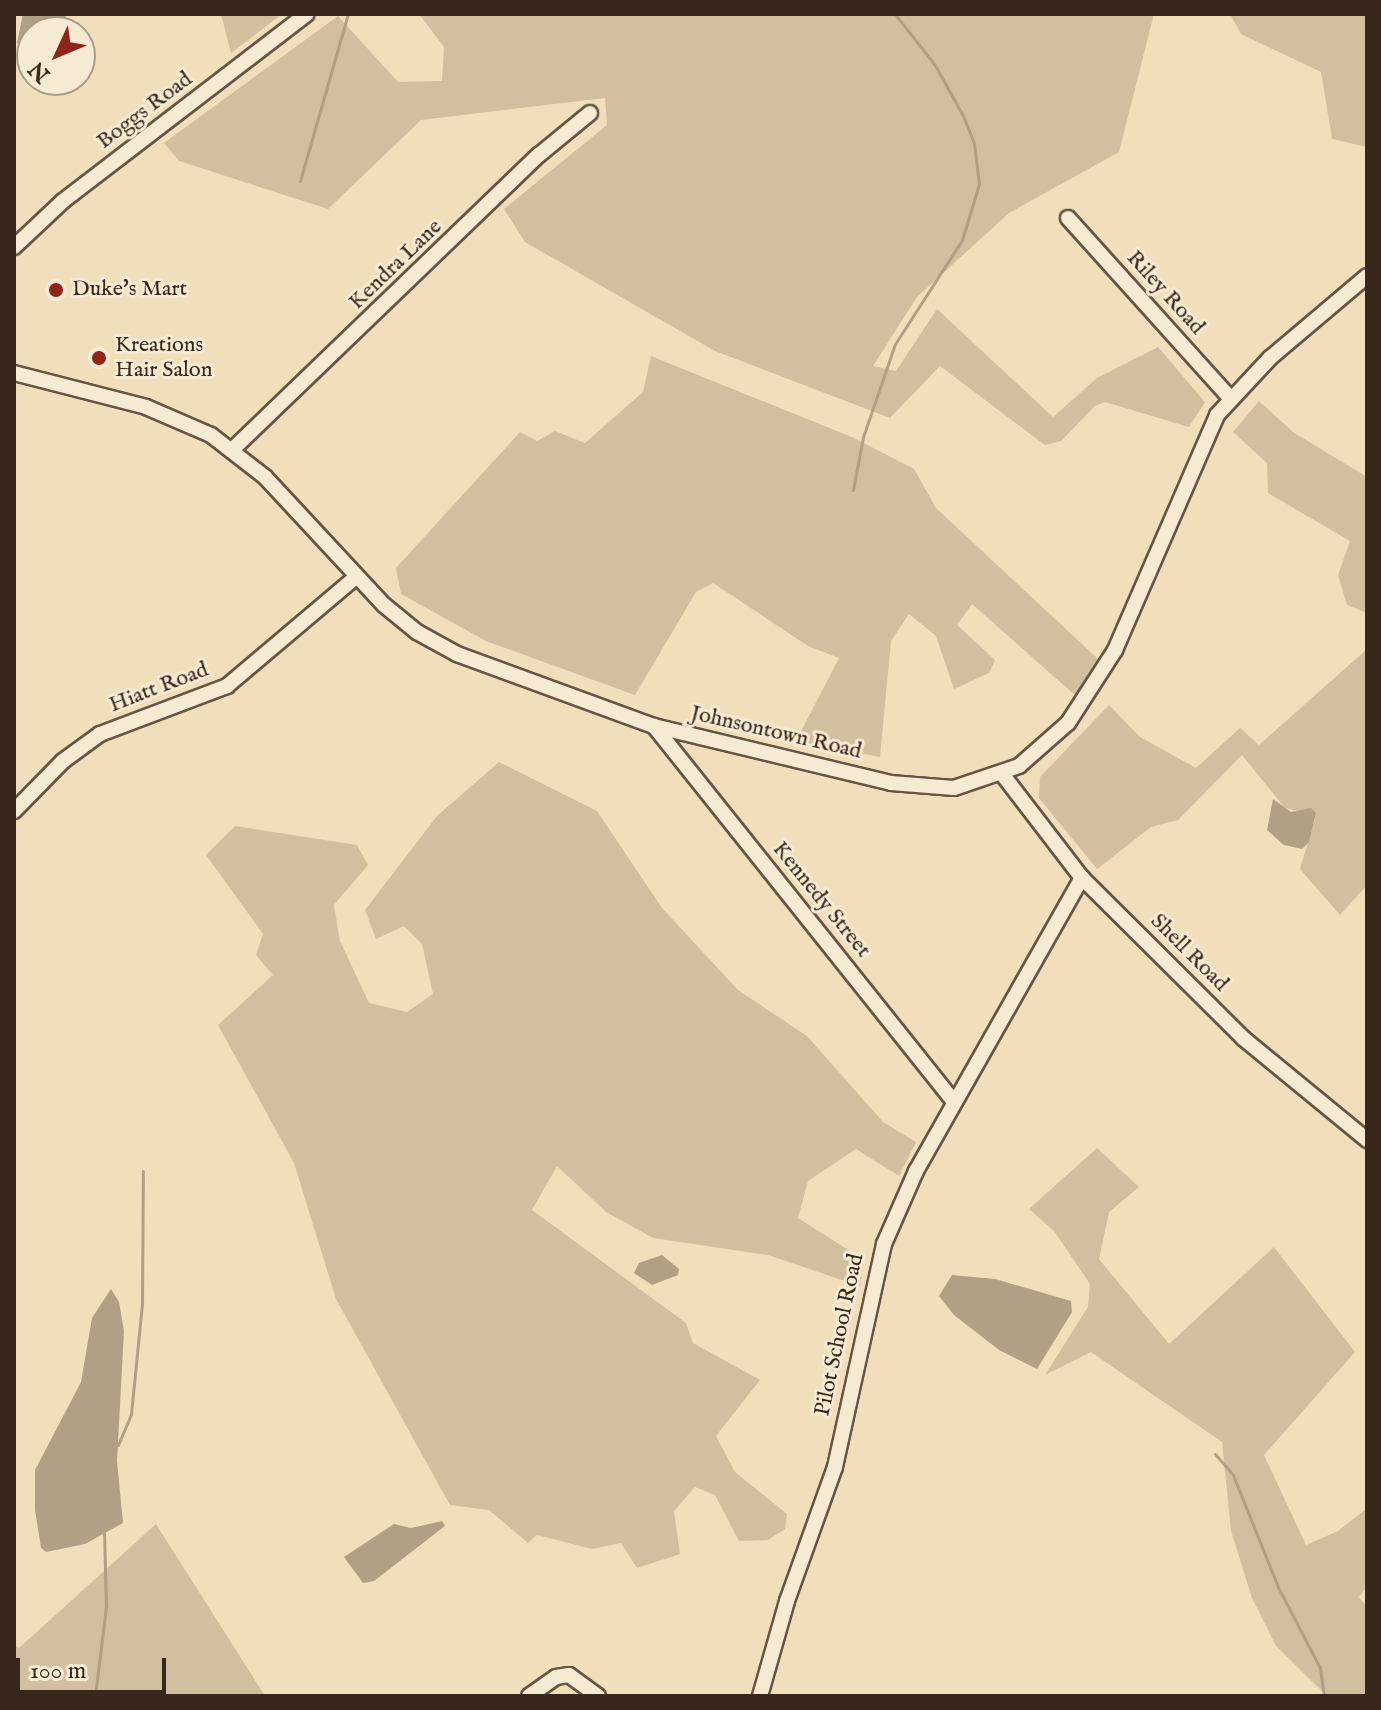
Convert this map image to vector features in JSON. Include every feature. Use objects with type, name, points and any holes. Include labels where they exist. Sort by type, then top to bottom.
[{"type":"street","name":"Boggs Road","points":[[14,247],[63,201],[307,14]]},
{"type":"street","name":"Kendra Lane","points":[[233,449],[539,155],[590,113]]},
{"type":"street","name":"Riley Road","points":[[1068,218],[1229,397]]},
{"type":"street","name":"Johnsontown Road","points":[[14,373],[170,415],[233,449],[296,507],[401,620],[447,649],[654,726],[935,789],[972,786],[1003,775],[1035,755],[1068,723],[1092,690],[1134,608],[1207,433],[1229,397],[1367,276]]},
{"type":"street","name":"Hiatt Road","points":[[14,811],[63,761],[100,734],[227,686],[357,576]]},
{"type":"street","name":"Kennedy Street","points":[[654,726],[954,1102]]},
{"type":"street","name":"Shell Road","points":[[1003,775],[1082,878],[1243,1038],[1367,1140]]},
{"type":"street","name":"Pilot School Road","points":[[760,1696],[787,1601],[832,1477],[884,1244],[954,1102],[1082,878]]},
{"type":"street","points":[[529,1696],[556,1677],[569,1675],[598,1696]]},
{"type":"shaded area","points":[[23,14],[68,14],[66,16]]},
{"type":"shaded area","points":[[221,14],[282,14],[231,53]]},
{"type":"shaded area","points":[[419,14],[1154,14],[1119,152],[1009,213],[917,297],[873,366],[896,371],[937,309],[1053,417],[1097,378],[1158,347],[1205,402],[1189,427],[1105,402],[1095,406],[1061,441],[1045,445],[940,366],[890,418],[715,351],[525,242],[504,209],[607,125],[605,98],[421,120],[328,209],[179,161],[164,143],[338,16],[398,82],[442,81],[444,47]]},
{"type":"shaded area","points":[[1230,14],[1367,14],[1367,147],[1332,139],[1321,72],[1241,34]]},
{"type":"shaded area","points":[[651,356],[854,438],[914,469],[936,508],[1098,659],[1076,696],[972,604],[957,625],[995,660],[989,673],[954,689],[936,636],[909,614],[891,641],[880,757],[796,741],[839,658],[808,646],[713,583],[696,592],[635,695],[486,641],[401,594],[396,568],[520,432],[537,441],[555,431],[585,443],[643,392]]},
{"type":"shaded area","points":[[1259,401],[1293,432],[1367,477],[1367,613],[1347,605],[1338,575],[1350,541],[1268,493],[1267,463],[1233,432]]},
{"type":"shaded area","points":[[1367,649],[1367,885],[1340,915],[1300,869],[1316,815],[1285,808],[1242,755],[1178,820],[1151,827],[1097,869],[1039,798],[1040,777],[1109,705],[1140,737],[1196,768],[1240,728],[1259,745]]},
{"type":"shaded area","points":[[499,762],[597,811],[662,908],[738,990],[807,1036],[883,1122],[916,1142],[899,1176],[856,1149],[808,1181],[798,1218],[864,1260],[860,1286],[768,1255],[653,1238],[606,1212],[557,1166],[532,1210],[686,1323],[693,1343],[760,1380],[716,1436],[735,1472],[787,1514],[785,1529],[768,1540],[739,1541],[715,1495],[695,1487],[674,1511],[680,1554],[637,1568],[621,1543],[592,1549],[537,1535],[528,1543],[489,1510],[450,1505],[336,1299],[294,1163],[218,1025],[273,975],[256,955],[263,934],[206,855],[235,826],[357,845],[368,865],[334,905],[340,941],[369,1003],[407,1012],[433,994],[422,944],[404,926],[376,939],[365,910],[437,816]]},
{"type":"shaded area","points":[[1273,799],[1291,812],[1311,808],[1316,813],[1309,842],[1302,849],[1284,845],[1267,830]]},
{"type":"shaded area","points":[[1097,1148],[1139,1187],[1109,1212],[1099,1259],[1169,1344],[1274,1247],[1355,1352],[1264,1455],[1306,1545],[1338,1531],[1367,1508],[1367,1586],[1359,1597],[1367,1607],[1367,1696],[1327,1696],[1276,1646],[1252,1598],[1231,1531],[1222,1442],[1091,1352],[1045,1375],[1088,1307],[1090,1284],[1054,1231],[1029,1209]]},
{"type":"shaded area","points":[[662,1255],[679,1269],[678,1275],[652,1285],[634,1273],[639,1263]]},
{"type":"shaded area","points":[[952,1275],[995,1279],[1071,1301],[1072,1312],[1037,1369],[999,1350],[954,1315],[939,1296]]},
{"type":"shaded area","points":[[111,1289],[119,1302],[124,1331],[117,1461],[123,1523],[85,1544],[46,1552],[41,1548],[35,1510],[35,1470],[81,1382],[92,1318]]},
{"type":"shaded area","points":[[442,1521],[445,1526],[374,1581],[363,1583],[344,1557],[394,1524],[411,1528]]},
{"type":"shaded area","points":[[156,1524],[265,1696],[14,1696],[14,1644],[19,1648]]},
{"type":"waterway","points":[[300,181],[348,14]]},
{"type":"waterway","points":[[853,490],[863,437],[895,344],[962,240],[979,184],[974,143],[962,114],[935,65],[895,14]]},
{"type":"waterway","points":[[118,1445],[131,1414],[142,1303],[143,1171]]},
{"type":"waterway","points":[[1215,1454],[1233,1475],[1278,1587],[1320,1668],[1324,1696]]},
{"type":"waterway","points":[[95,1696],[106,1607],[104,1533]]},
{"type":"place","name":"Duke's Mart","points":[[56,290]]},
{"type":"place","name":"Kreations Hair Salon","points":[[99,358]]}]
